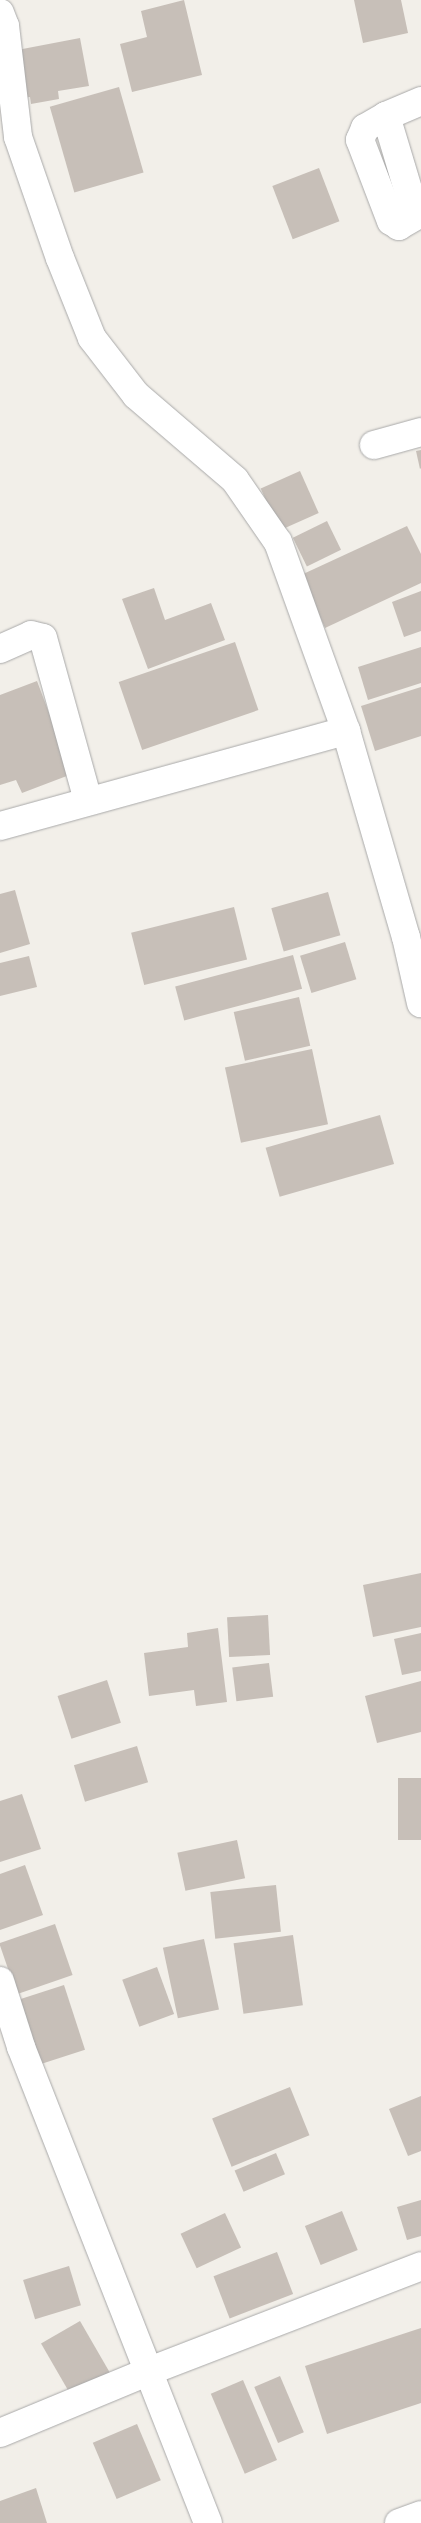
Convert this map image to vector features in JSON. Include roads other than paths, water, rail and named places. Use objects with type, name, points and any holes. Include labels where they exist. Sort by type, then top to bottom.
[{"type":"street","points":[[0,14],[5,26],[18,138],[60,258],[92,338],[136,395],[235,480],[278,542],[346,731],[413,935],[421,1003]]},
{"type":"street","points":[[386,116],[421,101]]},
{"type":"street","points":[[374,445],[421,432]]},
{"type":"street","points":[[0,649],[31,635],[43,638],[88,800]]},
{"type":"street","points":[[0,826],[88,800],[346,731]]},
{"type":"street","points":[[0,1981],[21,2047],[146,2372],[208,2523]]},
{"type":"street","points":[[0,2433],[146,2372],[421,2266]]},
{"type":"street","points":[[399,2523],[421,2515]]}]
